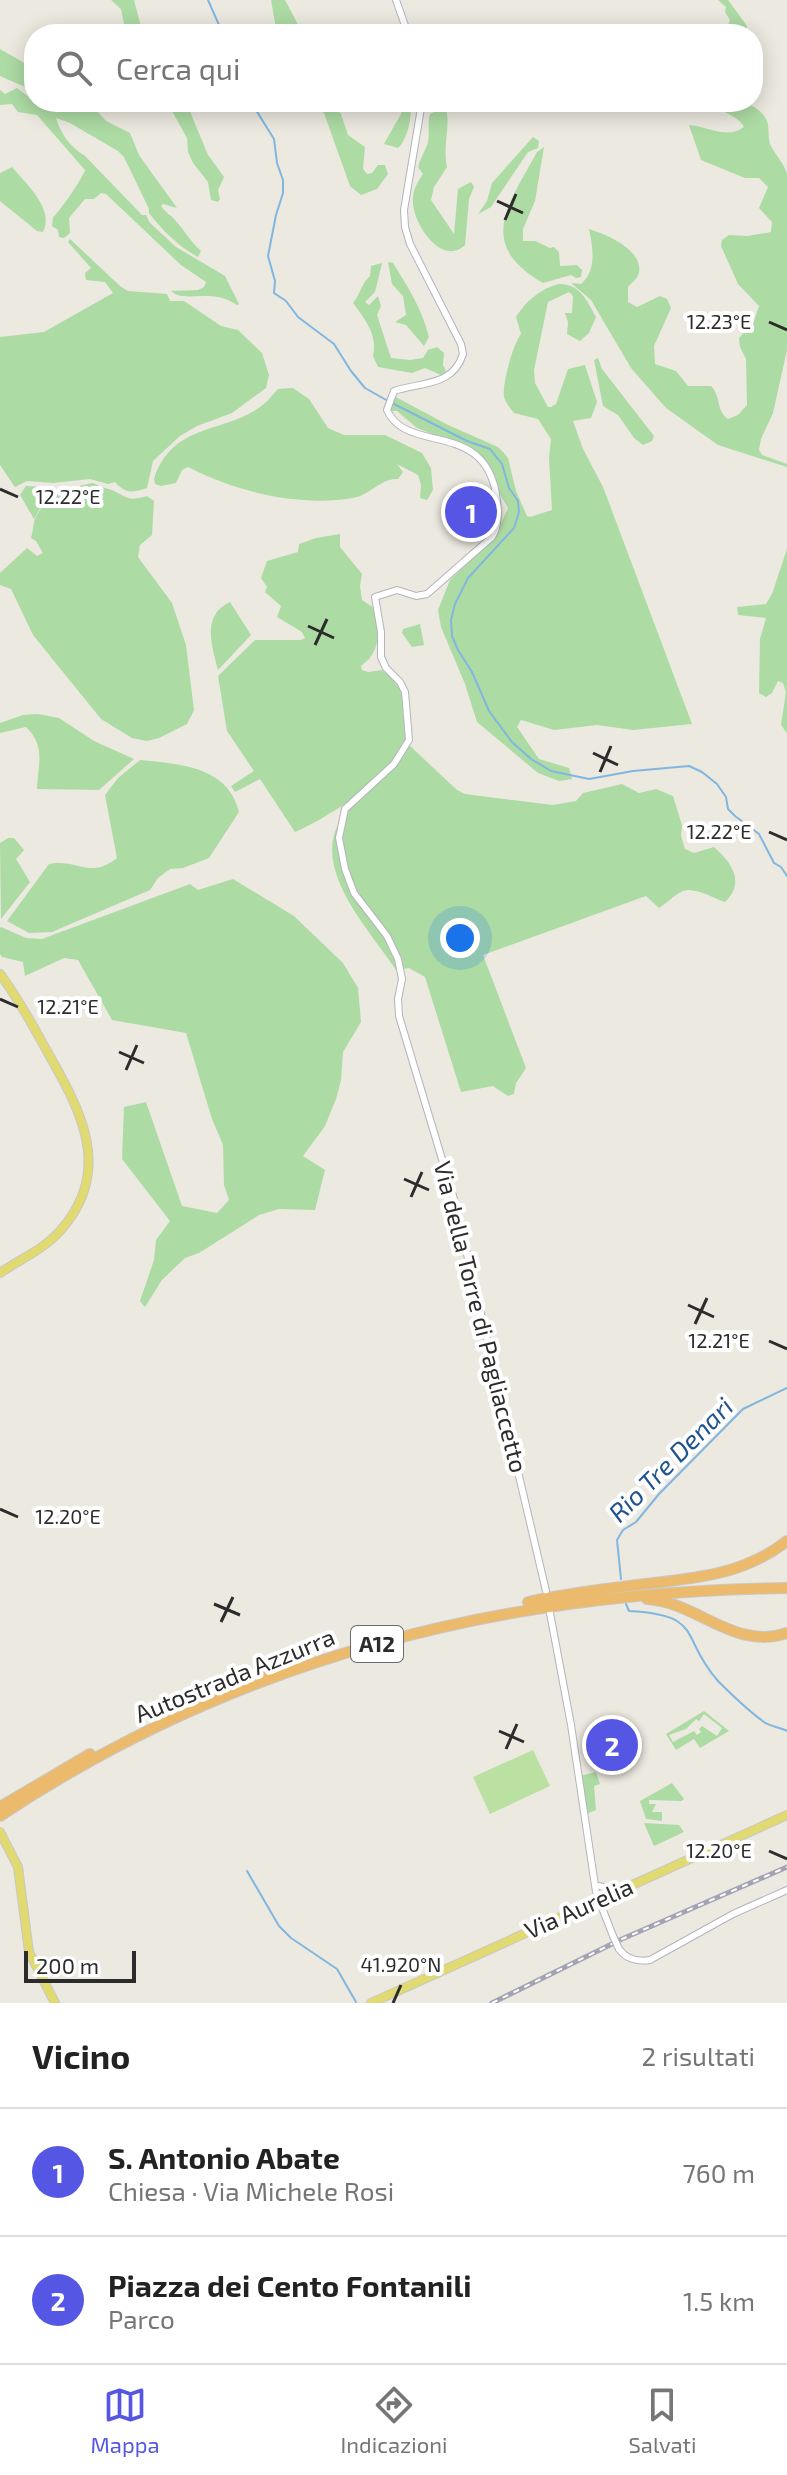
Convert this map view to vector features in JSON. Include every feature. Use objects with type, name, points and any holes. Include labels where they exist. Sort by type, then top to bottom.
[{"type":"highway","points":[[528,1602],[563,1594],[690,1579],[735,1570],[761,1559],[787,1541]]},
{"type":"highway","name":"Autostrada Azzurra","points":[[0,1807],[99,1748],[257,1676],[346,1646],[430,1623],[528,1602],[666,1586],[787,1585]]},
{"type":"highway","name":"Autostrada Azzurra","points":[[0,1816],[104,1754],[248,1687],[348,1652],[434,1628],[517,1610],[666,1592],[787,1585]]},
{"type":"highway","points":[[517,1610],[655,1599],[686,1608],[743,1635],[765,1638],[787,1633]]},
{"type":"main road","points":[[0,974],[71,1095],[86,1129],[89,1156],[84,1189],[65,1226],[46,1244],[0,1273]]},
{"type":"main road","name":"Via Aurelia","points":[[371,2003],[597,1897],[624,1889],[787,1815]]},
{"type":"main road","points":[[0,1832],[18,1867],[29,1952],[55,2003]]},
{"type":"street","points":[[396,0],[404,24]]},
{"type":"street","name":"Via della Torre di Pagliaccetto","points":[[421,112],[404,223],[410,244],[461,344],[463,354],[459,365],[444,378],[429,385],[398,390],[387,404],[389,414],[401,428],[462,447],[481,459],[493,478],[498,511],[496,530],[492,537],[427,594],[416,596],[396,590],[376,596],[381,657],[405,692],[409,709],[409,740],[392,766],[345,808],[339,838],[354,893],[389,939],[398,959],[402,979],[399,1016],[454,1199],[546,1591]]},
{"type":"street","points":[[550,1613],[597,1897],[622,1952],[642,1961],[655,1958],[733,1914],[787,1890]]},
{"type":"green space","points":[[111,0],[134,0],[140,24],[124,24],[121,9]]},
{"type":"green space","points":[[271,0],[285,0],[298,24],[275,24]]},
{"type":"green space","points":[[718,0],[728,0],[746,24],[729,24],[726,7]]},
{"type":"green space","points":[[0,49],[24,63],[24,87],[0,76]]},
{"type":"green space","points":[[17,88],[24,93],[24,112],[98,112],[106,121],[130,133],[139,155],[177,208],[161,206],[201,251],[198,257],[171,238],[149,213],[124,157],[118,151],[56,118],[63,135],[71,144],[142,215],[146,215],[150,223],[176,247],[225,276],[239,304],[218,297],[184,296],[171,291],[198,290],[206,282],[181,265],[106,194],[85,199],[69,218],[70,233],[64,238],[59,237],[58,230],[52,226],[53,217],[85,170],[37,115],[18,112],[12,104],[0,105],[0,90],[5,94]]},
{"type":"green space","points":[[173,112],[190,112],[208,155],[224,177],[218,190],[218,202],[211,200],[208,182],[193,163],[187,138]]},
{"type":"green space","points":[[339,112],[348,135],[365,147],[363,169],[367,174],[378,165],[385,165],[388,174],[377,189],[361,195],[350,186],[324,113]]},
{"type":"green space","points":[[402,112],[411,112],[408,130],[398,148],[384,144]]},
{"type":"green space","points":[[447,112],[447,167],[434,187],[431,200],[454,234],[458,189],[471,182],[474,187],[469,199],[465,245],[456,250],[447,251],[431,240],[418,222],[413,203],[414,191],[423,174],[418,167],[428,142],[430,114]]},
{"type":"green space","points":[[725,112],[762,114],[768,124],[771,146],[787,174],[787,350],[773,413],[759,450],[762,455],[787,464],[787,467],[718,445],[666,408],[631,368],[591,300],[571,283],[581,284],[590,272],[592,251],[589,229],[622,244],[639,264],[637,277],[628,287],[628,302],[637,307],[660,296],[667,299],[671,308],[654,346],[655,364],[676,371],[688,386],[711,386],[724,416],[728,419],[738,415],[747,405],[746,359],[739,338],[754,321],[759,306],[738,284],[721,246],[722,240],[729,235],[771,232],[772,222],[759,208],[768,187],[759,178],[745,178],[701,160],[689,125],[731,132],[744,127],[738,119]]},
{"type":"green space","points":[[533,137],[539,141],[538,148],[528,152],[491,207],[478,214],[487,201],[492,183]]},
{"type":"green space","points":[[544,147],[535,201],[523,229],[523,241],[554,247],[559,252],[560,266],[577,265],[582,270],[581,277],[571,275],[543,283],[522,268],[509,253],[504,238],[504,222],[517,189],[537,152]]},
{"type":"green space","points":[[12,167],[42,206],[46,223],[43,232],[37,231],[0,201],[0,173]]},
{"type":"green space","points":[[70,239],[128,291],[167,294],[170,301],[184,301],[221,326],[238,330],[262,353],[269,375],[266,388],[232,413],[180,436],[153,461],[147,488],[142,490],[130,491],[115,482],[108,484],[90,479],[53,483],[27,481],[15,487],[0,465],[0,337],[44,332],[113,293],[105,282],[86,280],[85,273],[91,268],[68,242]]},
{"type":"green space","points":[[388,262],[393,263],[423,317],[429,337],[424,346],[406,325],[395,322],[406,315],[403,296],[392,284]]},
{"type":"green space","points":[[382,263],[375,292],[365,302],[369,305],[378,296],[381,306],[377,315],[391,358],[423,358],[428,350],[437,347],[444,353],[446,371],[441,375],[425,368],[412,373],[378,367],[373,356],[372,334],[353,303],[370,276],[371,266]]},
{"type":"green space","points":[[558,284],[577,290],[596,317],[589,333],[580,341],[567,334],[565,313],[572,313],[573,296],[569,292],[548,302],[534,370],[535,383],[548,407],[551,407],[556,404],[568,369],[585,365],[597,402],[591,418],[573,421],[583,449],[603,487],[692,724],[633,730],[597,725],[554,730],[521,720],[517,727],[539,759],[569,768],[572,779],[559,781],[538,773],[477,722],[441,627],[438,610],[450,580],[495,537],[508,508],[499,493],[494,475],[482,457],[466,447],[417,428],[397,411],[390,411],[394,396],[498,447],[508,458],[516,491],[527,516],[552,510],[551,439],[538,419],[514,413],[505,399],[504,391],[506,374],[521,334],[516,317],[534,296]]},
{"type":"green space","points":[[598,358],[602,369],[654,436],[652,441],[643,445],[634,438],[618,415],[603,406],[594,360]]},
{"type":"green space","points":[[293,388],[309,399],[328,428],[344,435],[385,435],[422,453],[431,468],[433,490],[427,500],[420,498],[418,475],[397,464],[403,472],[398,479],[386,481],[353,498],[332,500],[268,495],[227,484],[188,467],[182,470],[176,483],[155,484],[154,479],[163,460],[188,437],[250,413],[278,389]]},
{"type":"green space","points":[[93,483],[129,498],[147,496],[154,501],[152,535],[140,545],[138,557],[172,603],[186,645],[194,710],[187,724],[147,741],[132,738],[101,719],[33,635],[11,589],[0,585],[0,573],[27,548],[37,556],[43,553],[31,538],[35,519],[45,503],[67,490]]},
{"type":"green space","points":[[26,486],[41,487],[49,493],[34,519],[20,495]]},
{"type":"green space","points":[[340,534],[340,547],[362,574],[362,600],[374,608],[376,616],[376,647],[361,666],[362,670],[382,670],[399,688],[406,712],[407,739],[400,755],[375,782],[340,807],[295,832],[260,779],[235,792],[231,786],[254,771],[227,731],[218,676],[255,640],[305,638],[302,632],[277,617],[281,606],[265,592],[267,587],[261,578],[267,561],[298,552],[299,544]]},
{"type":"green space","points":[[787,549],[787,733],[781,725],[786,692],[783,683],[778,681],[766,697],[759,693],[760,639],[766,618],[738,615],[737,607],[766,604]]},
{"type":"green space","points":[[230,602],[251,635],[218,670],[212,623],[221,608]]},
{"type":"green space","points":[[420,624],[424,645],[412,647],[402,633],[403,629]]},
{"type":"green space","points":[[23,715],[59,718],[94,741],[134,759],[99,790],[37,789],[39,748],[36,741],[26,727],[0,733],[0,723]]},
{"type":"green space","points":[[409,745],[465,794],[553,805],[576,801],[583,793],[622,784],[639,793],[656,789],[673,796],[685,849],[694,853],[714,847],[734,873],[735,887],[725,902],[686,890],[659,908],[646,896],[483,955],[526,1068],[516,1083],[514,1094],[508,1096],[493,1086],[461,1092],[425,977],[409,968],[396,970],[357,915],[336,873],[332,852],[335,832],[346,813],[395,764]]},
{"type":"green space","points":[[140,760],[200,770],[224,785],[233,797],[239,812],[209,858],[183,868],[170,869],[158,878],[150,890],[52,932],[29,933],[7,921],[49,864],[91,868],[117,858],[105,795],[118,778]]},
{"type":"green space","points":[[14,838],[24,850],[16,859],[30,882],[1,919],[0,843]]},
{"type":"green space","points":[[233,879],[294,916],[343,963],[358,988],[361,1022],[343,1052],[341,1080],[325,1126],[303,1156],[325,1170],[315,1210],[279,1209],[259,1215],[199,1253],[185,1258],[162,1280],[145,1307],[140,1301],[154,1260],[156,1240],[170,1221],[122,1159],[124,1107],[146,1102],[182,1206],[217,1213],[229,1200],[224,1185],[223,1145],[186,1033],[112,1020],[78,960],[64,958],[25,976],[23,962],[0,954],[0,928],[26,938],[42,939],[190,884],[198,890]]},
{"type":"green space","points":[[704,1711],[729,1731],[700,1748],[694,1739],[676,1750],[666,1734]],"holes":[[[704,1714],[722,1728],[717,1736],[702,1726],[697,1735],[694,1731],[673,1742],[669,1735],[686,1729]]]},
{"type":"green space","points":[[533,1750],[550,1786],[490,1814],[473,1777]]},
{"type":"green space","points":[[596,1772],[600,1784],[594,1786],[596,1810],[586,1814],[579,1776]]},
{"type":"green space","points":[[672,1783],[684,1799],[649,1800],[649,1804],[656,1804],[652,1812],[662,1812],[662,1821],[646,1819],[640,1801]]},
{"type":"green space","points":[[644,1823],[679,1825],[684,1832],[654,1846]]},
{"type":"waterway","name":"Rio Tre Denari","points":[[208,0],[219,24]]},
{"type":"waterway","name":"Rio Tre Denari","points":[[257,112],[274,139],[283,180],[283,193],[268,256],[275,281],[274,293],[286,301],[298,317],[334,344],[365,388],[388,401]]},
{"type":"waterway","name":"Rio Tre Denari","points":[[394,404],[467,441],[490,449],[502,464],[509,488],[518,501],[519,512],[514,528],[468,578],[451,620],[452,636],[458,650],[472,672],[489,711],[512,742],[551,771],[589,779],[689,766],[702,772],[717,784],[726,797],[728,809],[759,834],[774,863],[787,876]]},
{"type":"waterway","name":"Rio Tre Denari","points":[[621,1579],[617,1540],[623,1530],[636,1522],[659,1494],[743,1409],[787,1388]]},
{"type":"waterway","name":"Rio Tre Denari","points":[[626,1604],[629,1611],[653,1613],[680,1623],[718,1681],[764,1722],[787,1731]]},
{"type":"waterway","points":[[247,1871],[279,1926],[291,1938],[337,1969],[356,2002]]},
{"type":"railway","points":[[492,2003],[622,1939],[787,1867]]},
{"type":"place","name":"S. Antonio Abate","points":[[471,512]]},
{"type":"place","name":"Piazza dei Cento Fontanili","points":[[612,1745]]}]
